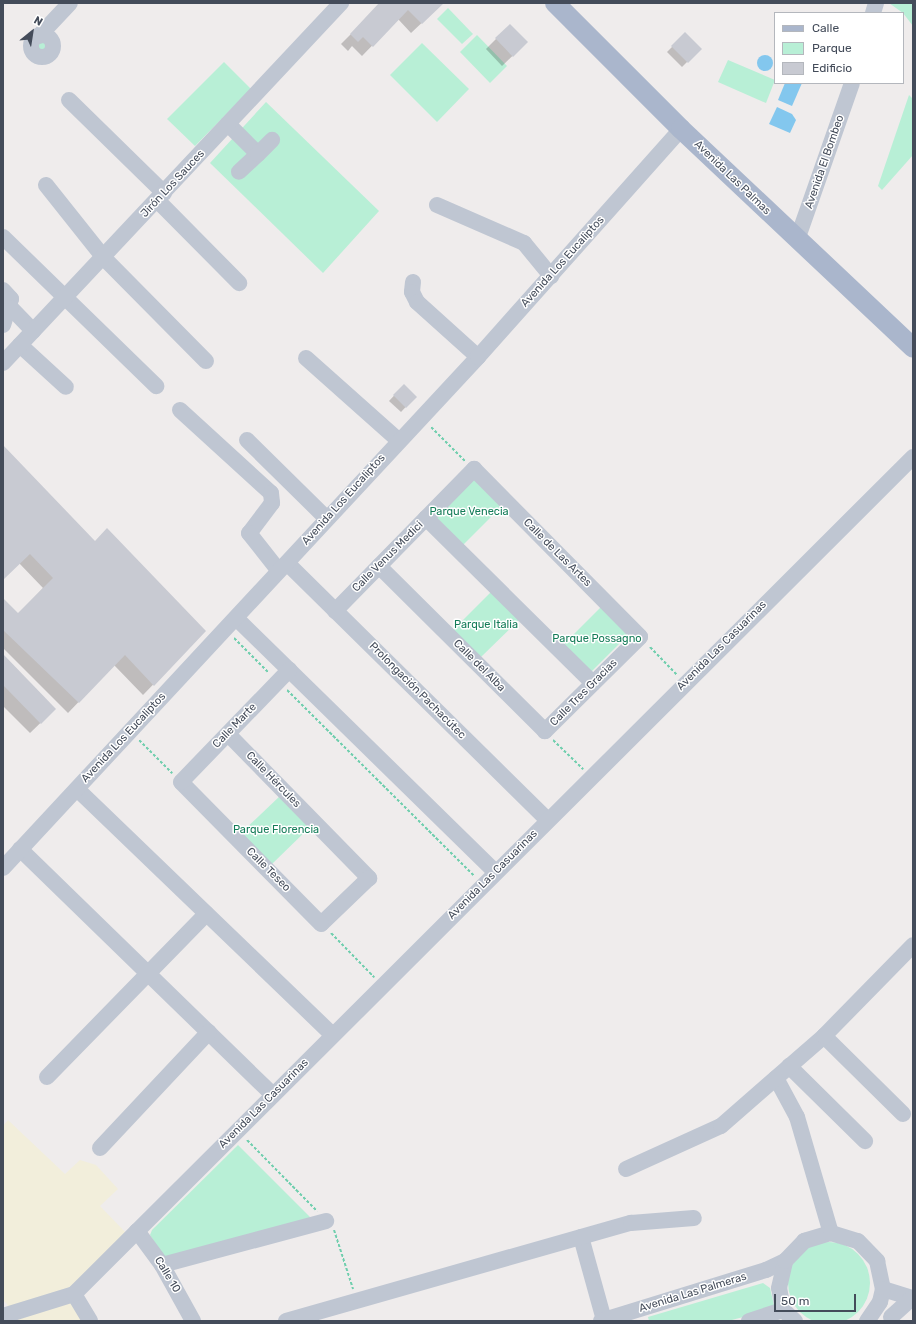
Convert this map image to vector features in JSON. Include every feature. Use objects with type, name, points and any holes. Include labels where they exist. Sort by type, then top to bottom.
[{"type":"main road","name":"Avenida Las Palmas","points":[[554,3],[796,240],[913,348]]},
{"type":"street","points":[[39,36],[70,3]]},
{"type":"street","name":"Jirón Los Sauces","points":[[3,363],[104,258],[341,3]]},
{"type":"street","name":"Avenida El Bombeo","points":[[796,240],[852,84]]},
{"type":"street","points":[[69,100],[161,197],[239,283]]},
{"type":"street","points":[[228,124],[258,154]]},
{"type":"street","name":"Avenida Los Eucaliptos","points":[[3,868],[283,567],[398,440],[422,417],[478,357],[681,129]]},
{"type":"street","points":[[239,172],[272,140]]},
{"type":"street","points":[[46,185],[104,258],[206,361]]},
{"type":"street","points":[[437,205],[524,243],[551,276]]},
{"type":"street","points":[[3,237],[66,296],[156,386]]},
{"type":"street","points":[[413,282],[412,292],[417,302],[478,357]]},
{"type":"street","points":[[3,290],[11,299],[11,308],[3,325]]},
{"type":"street","points":[[11,308],[33,331]]},
{"type":"street","points":[[20,345],[66,387]]},
{"type":"street","points":[[306,358],[398,440]]},
{"type":"street","name":"Prolongación Pachacútec","points":[[180,410],[271,493],[272,503],[249,534],[283,567],[335,611],[548,820]]},
{"type":"street","points":[[247,440],[326,518]]},
{"type":"street","name":"Avenida Las Casuarinas","points":[[74,1294],[685,682],[913,457]]},
{"type":"street","name":"Calle Venus Medici","points":[[335,611],[474,470]]},
{"type":"street","name":"Calle de Las Artes","points":[[474,470],[640,637]]},
{"type":"street","points":[[426,518],[593,683]]},
{"type":"street","name":"Calle del Alba","points":[[379,566],[545,731]]},
{"type":"street","points":[[230,623],[289,670],[496,872]]},
{"type":"street","name":"Calle Tres Gracias","points":[[545,731],[640,637]]},
{"type":"street","name":"Calle Marte","points":[[181,782],[289,670]]},
{"type":"street","name":"Calle Hércules","points":[[228,734],[369,878],[321,924]]},
{"type":"street","name":"Calle Teseo","points":[[181,782],[321,924]]},
{"type":"street","points":[[77,789],[333,1035]]},
{"type":"street","points":[[20,849],[273,1095]]},
{"type":"street","points":[[47,1077],[206,914]]},
{"type":"street","points":[[626,1169],[721,1126],[824,1036],[913,945]]},
{"type":"street","points":[[100,1148],[209,1032]]},
{"type":"street","points":[[824,1036],[903,1114]]},
{"type":"street","points":[[789,1066],[865,1142]]},
{"type":"street","points":[[776,1078],[797,1117],[831,1233]]},
{"type":"street","points":[[286,1321],[631,1222],[694,1218]]},
{"type":"street","points":[[162,1265],[326,1221]]},
{"type":"street","name":"Calle 10","points":[[137,1231],[162,1265],[193,1321]]},
{"type":"street","points":[[795,1321],[783,1310],[779,1288],[785,1261],[804,1241],[831,1233],[851,1238],[869,1250],[882,1274],[881,1295],[867,1321]]},
{"type":"street","points":[[581,1237],[602,1321]]},
{"type":"street","name":"Avenida Las Palmeras","points":[[602,1321],[632,1317],[785,1261]]},
{"type":"street","points":[[3,1316],[74,1294],[90,1321]]},
{"type":"street","points":[[881,1295],[912,1298]]},
{"type":"street","points":[[881,1295],[892,1319],[912,1298]]},
{"type":"street","points":[[749,1321],[783,1310]]},
{"type":"path","points":[[422,417],[474,470]]},
{"type":"path","points":[[230,623],[278,682],[483,884]]},
{"type":"path","points":[[640,637],[685,682]]},
{"type":"path","points":[[130,731],[181,782]]},
{"type":"path","points":[[545,731],[591,777]]},
{"type":"path","points":[[321,924],[382,985]]},
{"type":"path","points":[[237,1131],[338,1234],[356,1301]]},
{"type":"green space","points":[[889,3],[913,3],[913,26],[904,14],[904,12],[902,12]]},
{"type":"green space","points":[[448,8],[473,34],[462,44],[437,19]]},
{"type":"green space","points":[[477,35],[507,66],[490,83],[460,52]]},
{"type":"green space","points":[[40,41],[44,41],[48,47],[44,53],[40,53],[36,49],[36,45]]},
{"type":"green space","points":[[422,43],[469,89],[437,122],[390,75]]},
{"type":"green space","points":[[728,60],[774,80],[766,103],[718,82]]},
{"type":"green space","points":[[224,62],[251,89],[195,146],[167,119]]},
{"type":"green space","points":[[909,95],[913,99],[913,155],[882,190],[878,186]]},
{"type":"green space","points":[[266,102],[379,211],[323,273],[210,163]]},
{"type":"green space","name":"Parque Venecia","points":[[474,479],[501,507],[463,545],[436,517]]},
{"type":"green space","name":"Parque Italia","points":[[491,592],[519,620],[481,657],[453,630]]},
{"type":"green space","name":"Parque Possagno","points":[[602,606],[629,634],[591,672],[564,644]]},
{"type":"green space","name":"Parque Florencia","points":[[281,795],[311,826],[272,864],[241,833]]},
{"type":"green space","points":[[238,1145],[311,1218],[165,1259],[150,1235],[152,1230]]},
{"type":"green space","points":[[829,1242],[845,1246],[858,1254],[866,1267],[870,1283],[866,1299],[858,1312],[845,1320],[829,1324],[813,1320],[800,1312],[792,1299],[788,1283],[792,1267],[800,1254],[813,1246]]},
{"type":"green space","points":[[763,1283],[770,1288],[774,1305],[770,1310],[728,1321],[649,1321],[648,1317]]},
{"type":"sand","points":[[8,1120],[65,1174],[80,1160],[96,1165],[118,1189],[100,1206],[129,1236],[81,1279],[83,1321],[3,1321],[3,1310],[8,1305],[3,1300],[3,1126]]},
{"type":"water","points":[[765,55],[771,57],[773,63],[771,69],[765,71],[759,69],[757,63],[759,57]]},
{"type":"water","points":[[785,84],[802,84],[792,106],[778,100]]},
{"type":"water","points":[[777,107],[792,114],[796,120],[790,133],[769,124]]},
{"type":"building","points":[[379,3],[444,3],[422,24],[408,10],[373,47],[363,37],[358,42],[350,34]]},
{"type":"building","points":[[510,24],[528,42],[513,57],[495,38]]},
{"type":"building","points":[[685,32],[702,49],[688,63],[671,46]]},
{"type":"building","points":[[404,384],[417,397],[406,408],[393,395]]},
{"type":"building","points":[[3,445],[95,541],[107,528],[206,631],[154,686],[125,655],[79,703],[3,630],[3,598],[18,613],[53,578],[30,554],[3,580]]},
{"type":"building","points":[[3,654],[56,709],[41,724],[3,685]]}]
